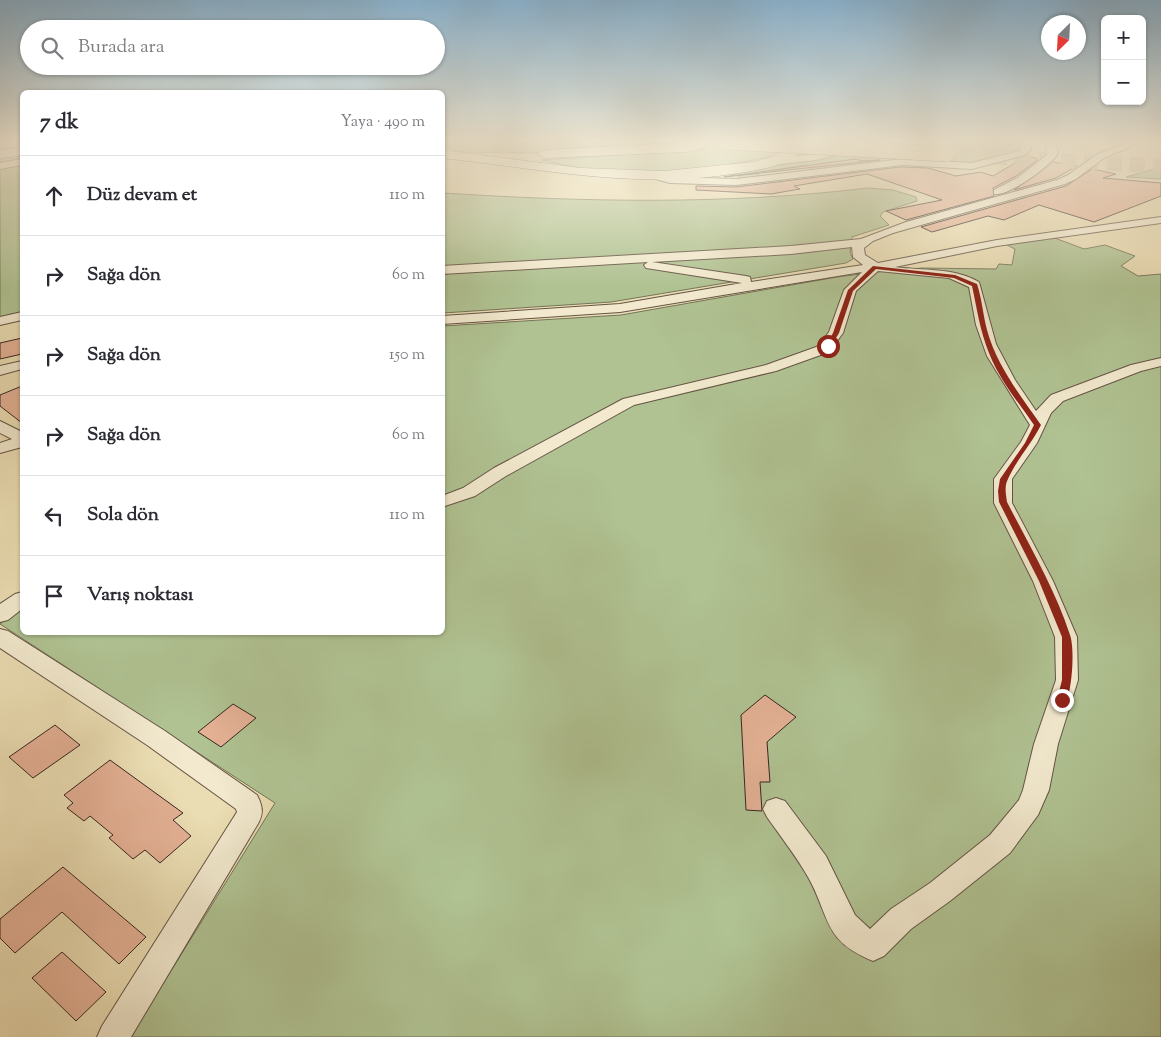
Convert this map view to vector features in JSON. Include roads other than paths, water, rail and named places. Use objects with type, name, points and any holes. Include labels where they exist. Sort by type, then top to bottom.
[{"type":"street","points":[[977,204],[1002,190]]},
{"type":"street","points":[[445,270],[782,250],[862,242],[886,232],[1029,190]]},
{"type":"street","points":[[445,320],[620,308],[836,271],[875,267],[997,243],[1161,220]]},
{"type":"street","points":[[862,242],[856,251],[859,257],[875,267],[955,277],[975,285],[984,329],[993,355],[1009,384],[1038,425]]},
{"type":"street","points":[[590,261],[654,265],[762,283]]},
{"type":"street","points":[[445,501],[469,492],[500,472],[629,402],[771,368],[824,349],[836,333],[850,290],[875,267]]},
{"type":"street","points":[[0,321],[20,316]]},
{"type":"street","points":[[776,809],[821,872],[846,928],[857,940],[873,946],[901,920],[940,892],[1000,844],[1029,807],[1036,790],[1046,744],[1062,700],[1068,658],[1066,637],[1059,616],[1003,502],[1003,479],[1029,443],[1044,411],[1057,398],[1136,368],[1161,362]]},
{"type":"street","points":[[0,371],[20,366]]},
{"type":"street","points":[[0,426],[20,439]]},
{"type":"street","points":[[0,448],[20,441]]},
{"type":"street","points":[[0,615],[20,600]]},
{"type":"street","points":[[0,637],[156,738],[248,803],[250,814],[113,1037]]}]
